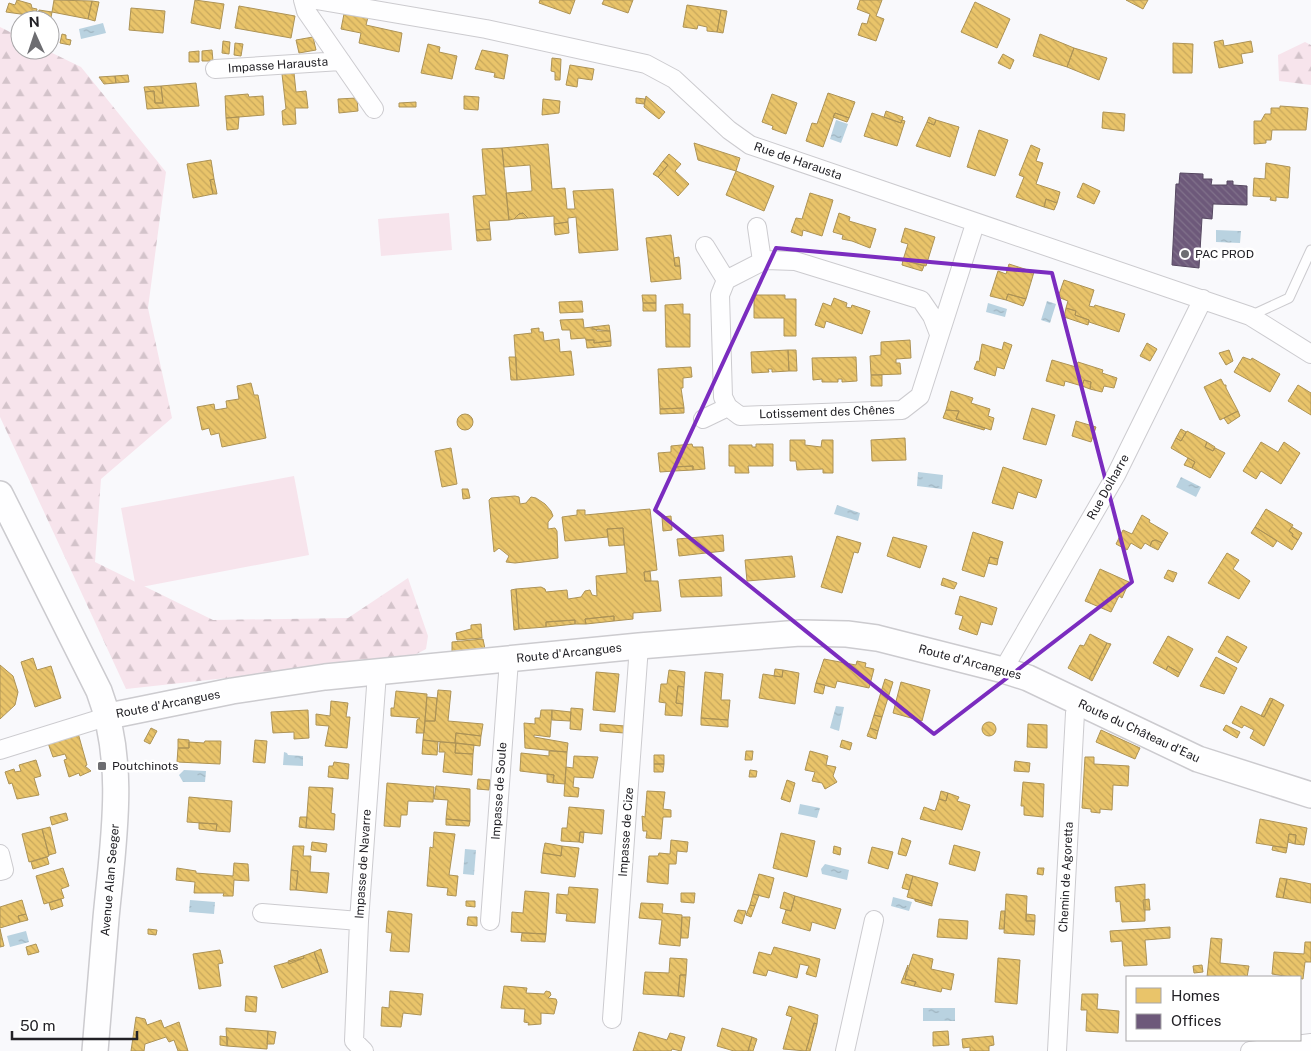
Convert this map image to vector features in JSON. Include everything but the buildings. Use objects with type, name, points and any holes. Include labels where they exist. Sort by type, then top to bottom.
[{"type":"street","name":"Impasse Harausta","points":[[302,0],[306,10],[374,109]]},
{"type":"street","name":"Rue de Harausta","points":[[316,0],[486,29],[646,64],[674,79],[729,130],[750,145],[975,224],[1250,316],[1311,354]]},
{"type":"street","name":"Impasse Harausta","points":[[215,69],[340,61]]},
{"type":"street","name":"Lotissement des Chênes","points":[[728,407],[740,416],[902,410],[920,396],[975,224]]},
{"type":"street","points":[[757,227],[762,261]]},
{"type":"street","points":[[705,246],[726,280]]},
{"type":"street","points":[[702,419],[728,407],[723,397],[720,295],[726,280],[762,261],[795,261],[921,300],[952,295]]},
{"type":"street","name":"Rue Dolharre","points":[[1004,670],[1116,475],[1203,299]]},
{"type":"street","points":[[921,300],[932,316],[939,334]]},
{"type":"street","name":"Avenue Alan Seeger","points":[[0,494],[100,691],[109,716],[114,762],[116,836],[106,917],[96,1051]]},
{"type":"street","name":"Route d'Arcangues","points":[[109,716],[232,691],[325,677],[639,646],[800,633],[847,634],[877,638],[1004,670],[1028,678]]},
{"type":"street","name":"Impasse de Cize","points":[[612,1019],[639,646]]},
{"type":"street","name":"Impasse de Soule","points":[[490,922],[508,660]]},
{"type":"street","name":"Impasse de Navarre","points":[[364,1051],[354,1040],[359,921],[377,673]]},
{"type":"street","name":"Route du Château d'Eau","points":[[1028,678],[1198,759],[1311,795]]},
{"type":"street","name":"Chemin de Agoretta","points":[[1057,1051],[1075,713],[1080,703]]},
{"type":"street","points":[[0,750],[109,716]]},
{"type":"street","points":[[0,854],[4,870],[0,871]]},
{"type":"street","points":[[262,913],[359,921]]},
{"type":"street","points":[[845,1051],[874,920]]},
{"type":"street","points":[[1250,1051],[1311,1043]]},
{"type":"lane","points":[[1250,316],[1289,298],[1311,250]]},
{"type":"highlighted area","points":[[776,248],[1052,273],[1132,582],[934,734],[655,510]]},
{"type":"green space","points":[[0,27],[10,32],[10,60],[60,60],[60,57],[81,67],[166,172],[148,308],[172,418],[101,479],[95,562],[213,620],[348,618],[408,578],[428,636],[426,649],[409,658],[126,689],[0,417]]},
{"type":"green space","points":[[1305,42],[1311,45],[1311,85],[1279,81],[1278,55]]},
{"type":"green space","points":[[449,213],[452,250],[381,256],[378,219]]},
{"type":"green space","points":[[294,476],[309,555],[136,588],[121,508]]},
{"type":"water","points":[[103,23],[106,33],[81,39],[79,29]]},
{"type":"water","points":[[836,120],[848,124],[841,143],[830,139]]},
{"type":"water","points":[[1216,230],[1241,231],[1240,243],[1216,242]]},
{"type":"water","points":[[1047,301],[1056,304],[1050,323],[1041,320]]},
{"type":"water","points":[[988,303],[1007,309],[1005,317],[986,312]]},
{"type":"water","points":[[918,472],[943,475],[942,489],[917,486]]},
{"type":"water","points":[[1181,477],[1201,487],[1196,497],[1176,487]]},
{"type":"water","points":[[837,505],[860,513],[858,521],[834,514]]},
{"type":"water","points":[[836,706],[844,707],[839,731],[830,728]]},
{"type":"water","points":[[284,752],[288,755],[303,756],[303,766],[283,765]]},
{"type":"water","points":[[184,770],[206,771],[205,782],[183,782],[179,775]]},
{"type":"water","points":[[800,804],[820,808],[817,818],[798,814]]},
{"type":"water","points":[[465,849],[476,850],[474,875],[463,874]]},
{"type":"water","points":[[825,864],[849,870],[847,880],[822,874],[821,869]]},
{"type":"water","points":[[893,897],[912,902],[909,911],[891,906]]},
{"type":"water","points":[[190,900],[215,902],[214,914],[189,912]]},
{"type":"water","points":[[26,931],[29,942],[10,947],[7,936]]},
{"type":"water","points":[[923,1008],[955,1008],[955,1021],[923,1021]]},
{"type":"place","name":"PAC PROD","points":[[1185,254]]},
{"type":"place","name":"Poutchinots","points":[[102,766]]}]
